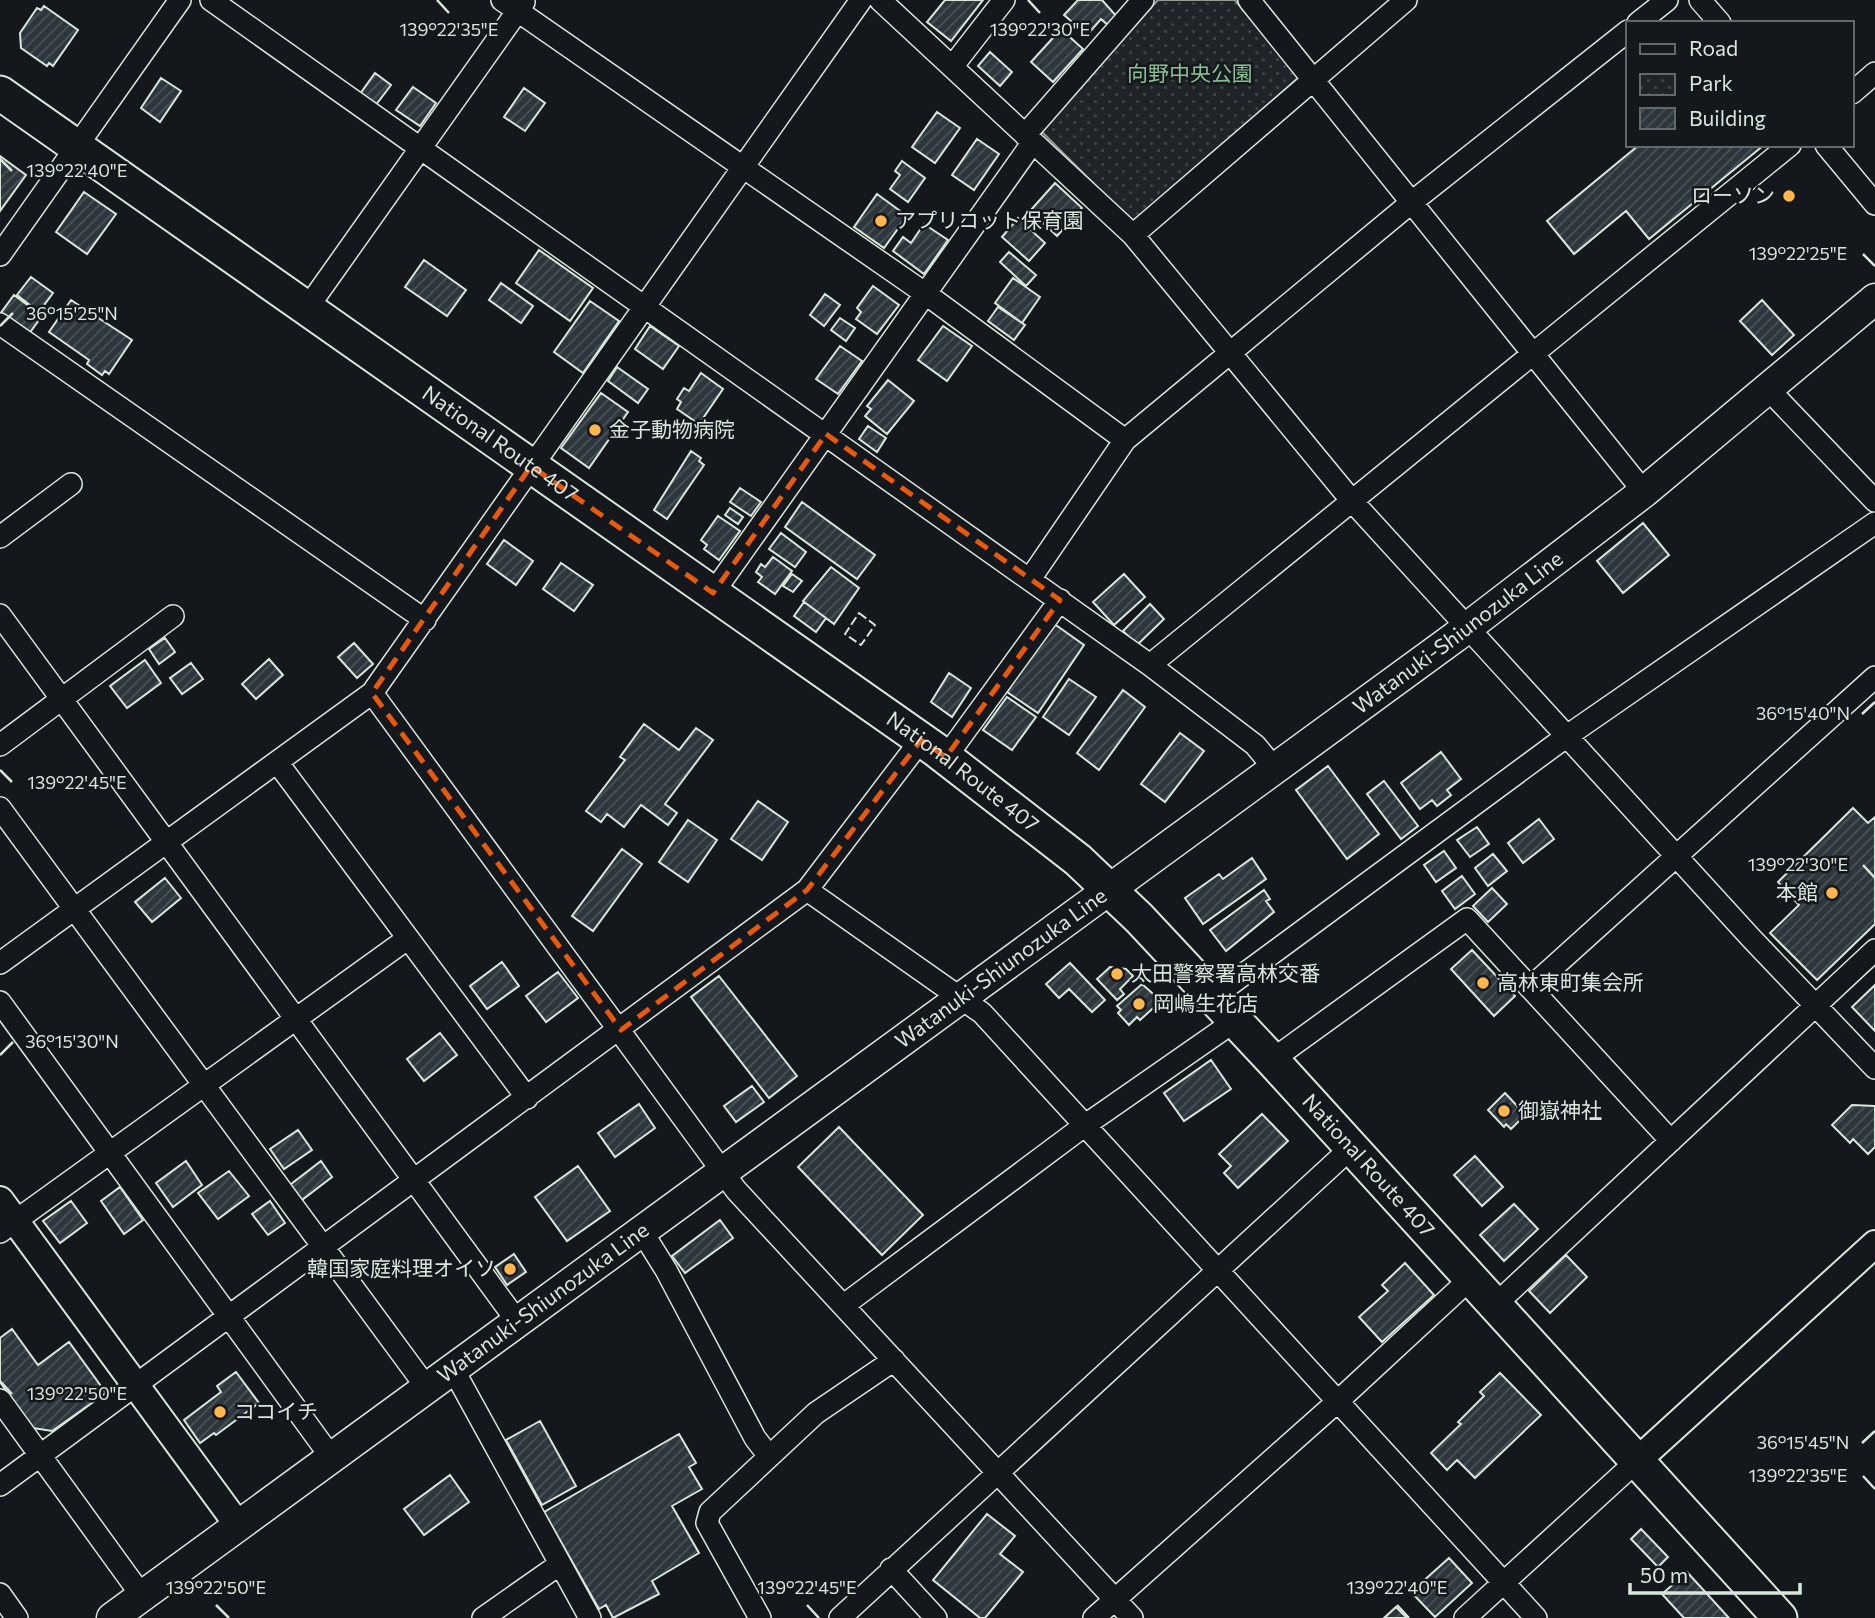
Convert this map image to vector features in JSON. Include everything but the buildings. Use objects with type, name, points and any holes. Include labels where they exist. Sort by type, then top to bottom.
[{"type":"highway","name":"National Route 407","points":[[0,93],[934,748],[1079,860],[1110,889],[1272,1060],[1780,1618]]},
{"type":"main road","name":"Watanuki-Shiunozuka Line","points":[[111,1618],[1467,628],[1644,492],[1875,299]]},
{"type":"street","points":[[0,255],[180,0]]},
{"type":"street","points":[[211,0],[1150,664],[1255,745],[1274,768]]},
{"type":"street","points":[[0,963],[372,693],[860,0]]},
{"type":"street","points":[[880,0],[1133,235],[1352,501],[1875,1068]]},
{"type":"street","points":[[952,67],[1004,0]]},
{"type":"street","points":[[713,593],[926,294],[1029,139],[1143,0]]},
{"type":"street","points":[[1249,0],[1644,492]]},
{"type":"street","points":[[1133,235],[1406,0]]},
{"type":"street","points":[[1641,21],[1667,0]]},
{"type":"street","points":[[1700,0],[1718,21]]},
{"type":"street","points":[[308,307],[421,148],[515,4],[742,167],[926,294],[1125,440]]},
{"type":"street","points":[[1030,579],[1125,440],[1412,202],[1626,33]]},
{"type":"street","points":[[1854,91],[1875,73]]},
{"type":"street","points":[[1150,664],[1788,147]]},
{"type":"street","points":[[1828,147],[1875,204]]},
{"type":"street","points":[[0,324],[425,620]]},
{"type":"street","points":[[1769,390],[1875,501]]},
{"type":"street","points":[[0,537],[71,484]]},
{"type":"street","points":[[1213,997],[1567,736],[1875,523]]},
{"type":"street","points":[[0,1485],[621,1030],[807,890],[934,748],[1060,600]]},
{"type":"street","points":[[0,615],[517,1321]]},
{"type":"street","points":[[0,746],[173,616]]},
{"type":"street","points":[[1530,988],[1875,677]]},
{"type":"street","points":[[372,693],[621,1030],[722,1172],[1132,1618]]},
{"type":"street","points":[[276,762],[527,1098]]},
{"type":"street","points":[[0,808],[426,1388]]},
{"type":"street","points":[[807,890],[982,1013],[1536,1618]]},
{"type":"street","points":[[1272,1060],[1467,919],[1671,1141]]},
{"type":"street","points":[[238,1525],[5,1218],[111,1153],[407,939]]},
{"type":"street","points":[[1495,1305],[1875,950]]},
{"type":"street","points":[[0,1002],[331,1457]]},
{"type":"street","points":[[844,1306],[1084,1126],[1235,1021]]},
{"type":"street","points":[[840,1618],[1219,1273],[1352,1147]]},
{"type":"street","points":[[641,1230],[666,1270],[755,1438],[768,1455]]},
{"type":"street","points":[[1465,1618],[1875,1244]]},
{"type":"street","points":[[1094,1618],[1337,1402],[1471,1278]]},
{"type":"street","points":[[760,1618],[707,1523],[710,1512],[816,1413],[894,1360]]},
{"type":"street","points":[[453,1369],[590,1618]]},
{"type":"street","points":[[0,1400],[142,1596]]},
{"type":"street","points":[[483,1618],[560,1564]]},
{"type":"street","points":[[891,1569],[936,1618]]},
{"type":"street","points":[[0,1594],[17,1618]]},
{"type":"highlighted area","points":[[826,434],[1060,600],[946,757],[921,740],[807,890],[621,1030],[372,693],[531,466],[713,593]]},
{"type":"green space","name":"向野中央公園","points":[[1158,0],[1235,0],[1299,77],[1134,224],[1039,129]]},
{"type":"fence","points":[[859,613],[875,625],[861,645],[845,634],[859,613]]},
{"type":"place","name":"ローソン","points":[[1789,196]]},
{"type":"place","name":"アプリコット保育園","points":[[881,221]]},
{"type":"place","name":"金子動物病院","points":[[595,430]]},
{"type":"place","name":"本館","points":[[1832,893]]},
{"type":"place","name":"太田警察署高林交番","points":[[1117,974]]},
{"type":"place","name":"高林東町集会所","points":[[1483,983]]},
{"type":"place","name":"岡嶋生花店","points":[[1139,1004]]},
{"type":"place","name":"御嶽神社","points":[[1504,1111]]},
{"type":"place","name":"韓国家庭料理オイソ","points":[[510,1269]]},
{"type":"place","name":"ココイチ","points":[[220,1412]]}]
